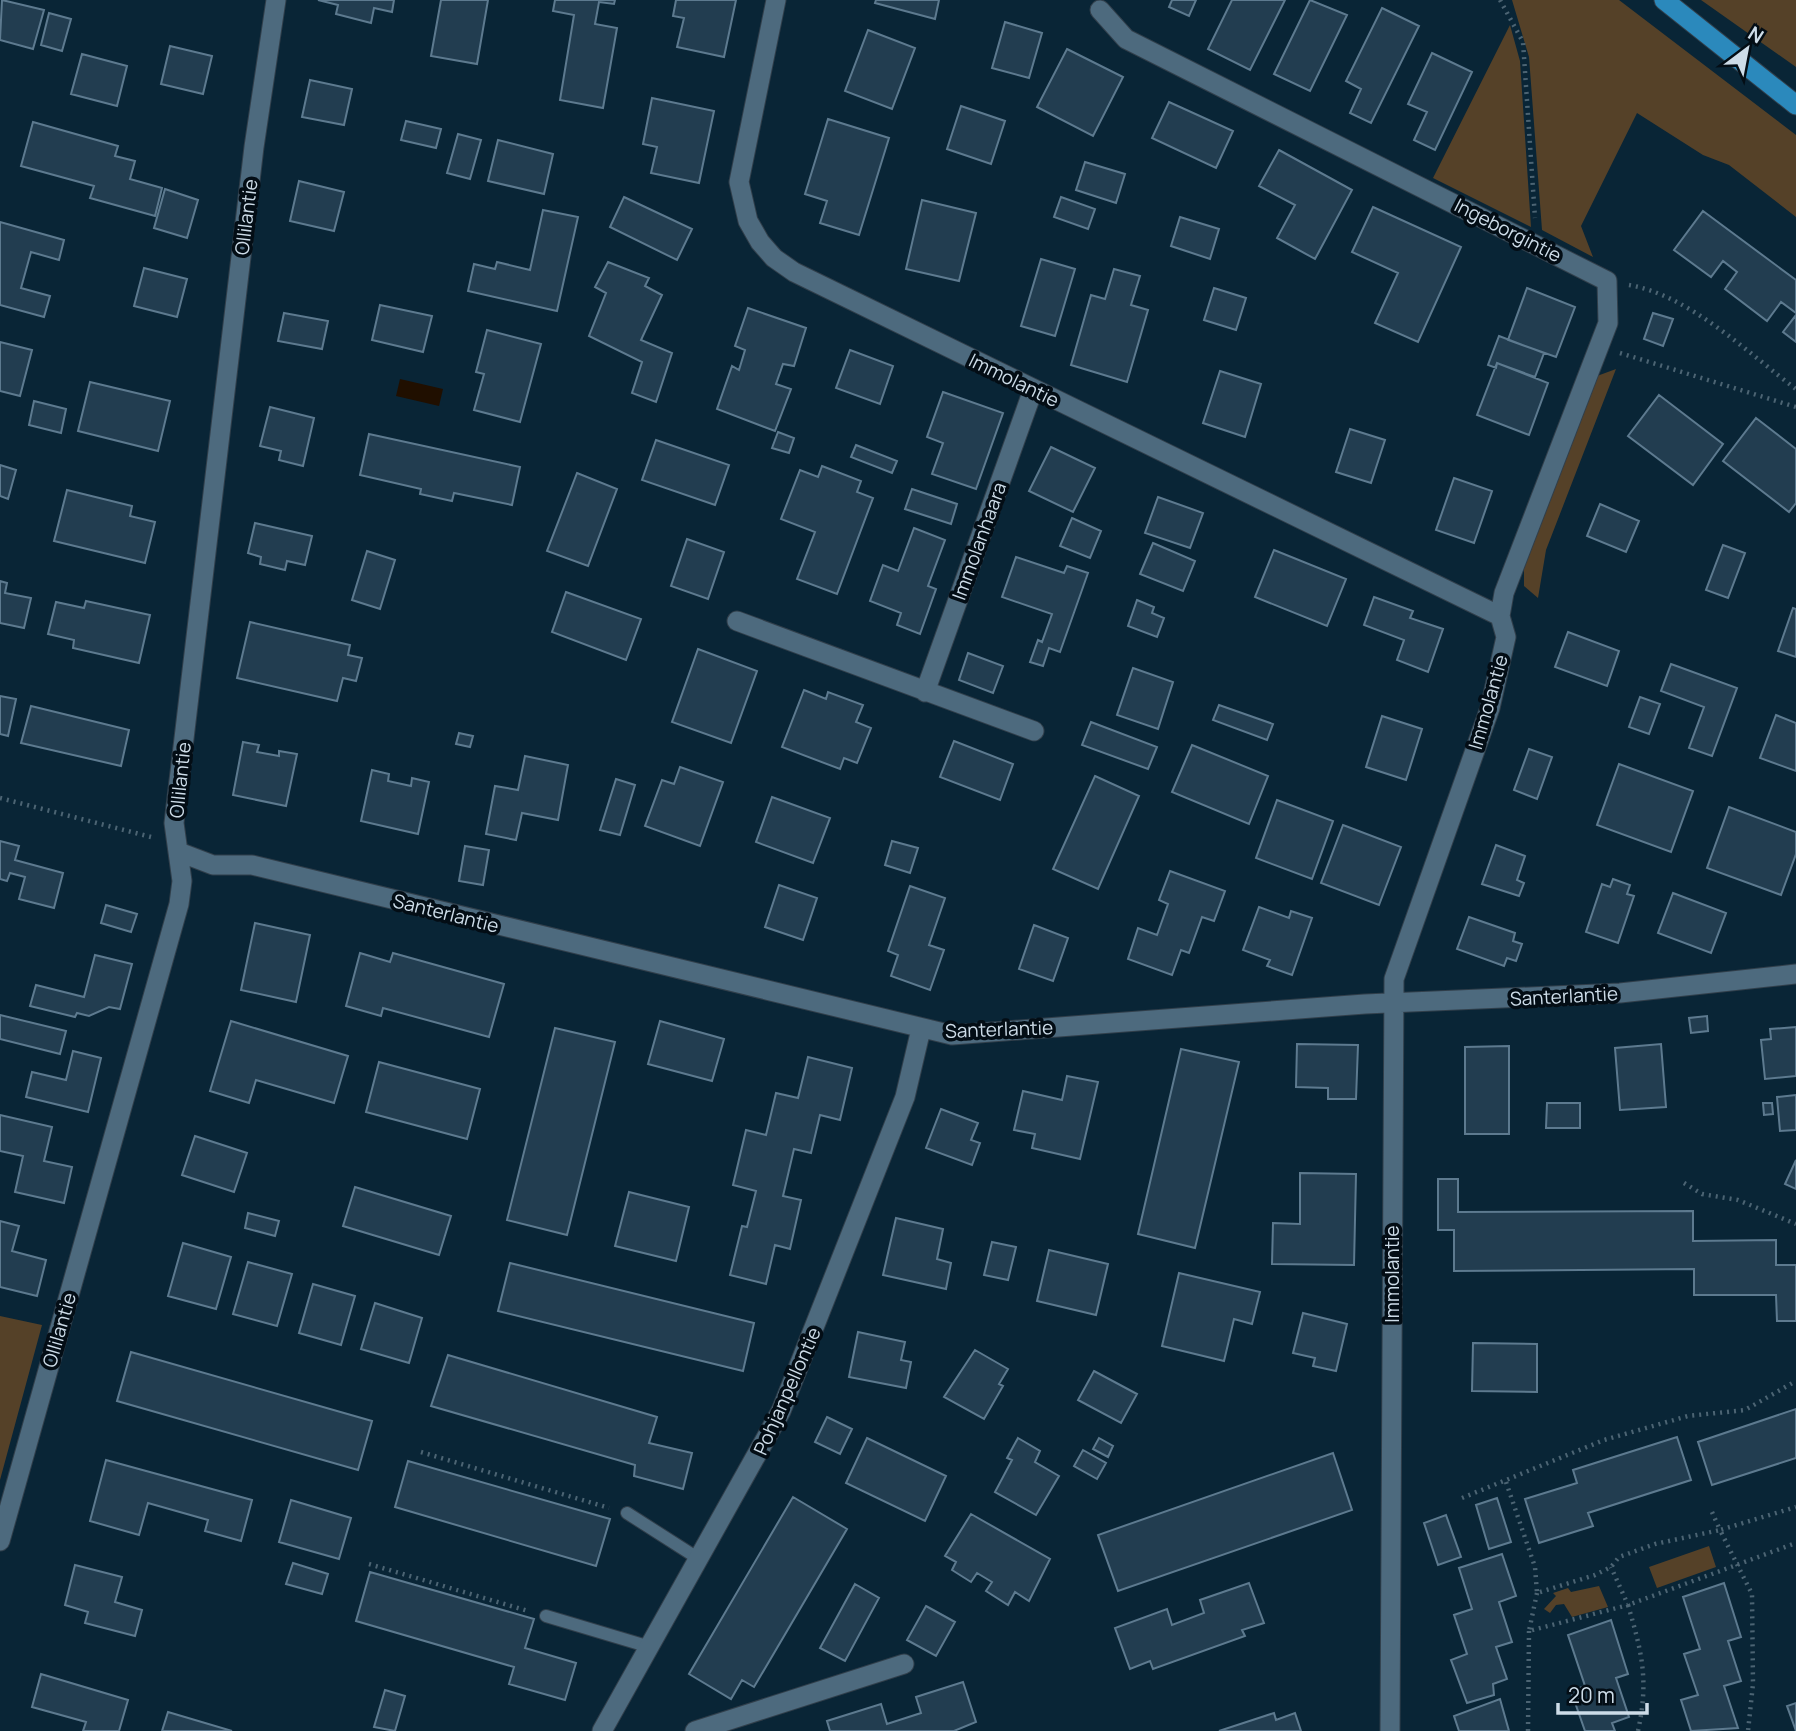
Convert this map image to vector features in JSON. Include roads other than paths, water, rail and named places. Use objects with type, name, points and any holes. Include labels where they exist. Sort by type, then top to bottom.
[{"type":"main road","points":[[1664,0],[1796,105]]},
{"type":"main road","points":[[1771,83],[1796,97]]},
{"type":"street","name":"Ollilantie","points":[[0,1541],[179,904],[182,880],[174,823],[254,148],[276,0]]},
{"type":"street","name":"Immolantie","points":[[776,0],[739,182],[748,221],[760,242],[774,258],[794,272],[1033,390],[1500,616],[1506,637],[1490,708],[1394,979],[1390,1731]]},
{"type":"street","name":"Ingeborgintie","points":[[1100,10],[1126,39],[1536,243],[1606,281],[1608,323],[1504,593],[1500,616]]},
{"type":"street","name":"Immolanhaara","points":[[925,692],[1033,390]]},
{"type":"street","points":[[737,621],[1034,731]]},
{"type":"street","name":"Santerlantie","points":[[179,852],[212,865],[251,865],[952,1035],[1365,1004],[1394,1005],[1626,993],[1796,974]]},
{"type":"street","name":"Pohjanpellontie","points":[[602,1731],[765,1442],[802,1363],[905,1097],[922,1029]]},
{"type":"street","points":[[695,1731],[904,1664]]},
{"type":"lane","points":[[627,1513],[699,1559]]},
{"type":"lane","points":[[546,1616],[650,1647]]}]
